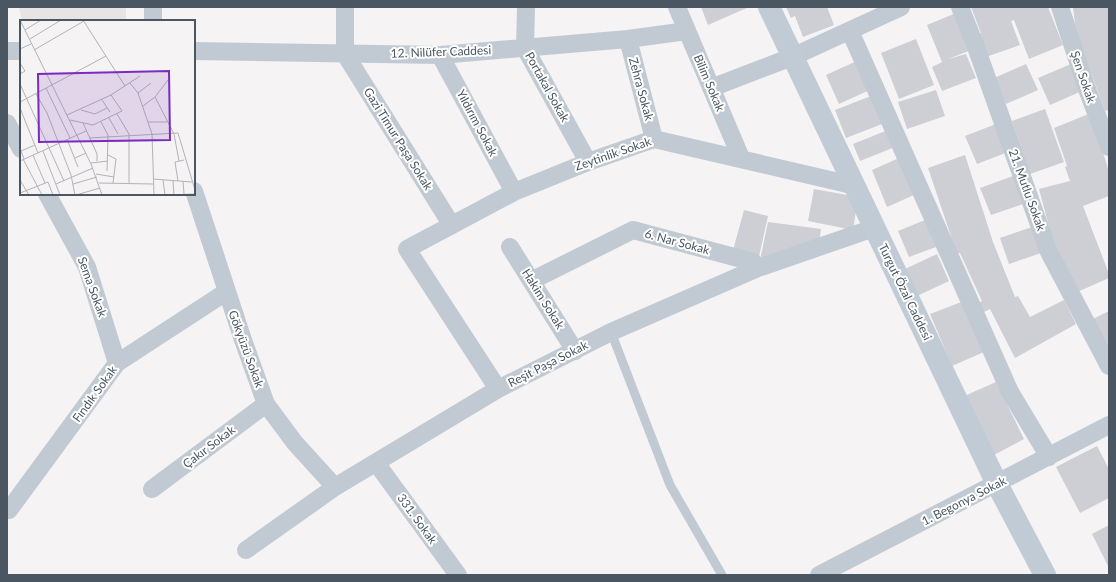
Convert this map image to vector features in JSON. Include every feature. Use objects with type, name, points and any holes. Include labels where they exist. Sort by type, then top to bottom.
[{"type":"street","points":[[153,7],[153,20]]},
{"type":"street","points":[[344,54],[345,7]]},
{"type":"street","name":"Portakal Sokak","points":[[526,7],[525,48],[588,162]]},
{"type":"street","name":"Bilim Sokak","points":[[677,7],[741,158]]},
{"type":"street","name":"Turgut Özal Caddesi","points":[[769,7],[856,186],[874,228],[997,484],[1045,575]]},
{"type":"street","points":[[711,88],[792,57],[850,31],[874,13],[901,7]]},
{"type":"street","name":"21. Mutlu Sokak","points":[[960,7],[976,47],[1048,250],[1109,366]]},
{"type":"street","name":"Şen Sokak","points":[[1060,7],[1087,90],[1109,147]]},
{"type":"street","name":"12. Nilüfer Caddesi","points":[[195,51],[440,55],[628,39],[687,31]]},
{"type":"street","points":[[850,31],[1010,392],[1049,457]]},
{"type":"street","name":"Zehra Sokak","points":[[628,39],[654,139]]},
{"type":"street","points":[[7,51],[20,51]]},
{"type":"street","name":"Gazi Timur Paşa Sokak","points":[[344,54],[451,224]]},
{"type":"street","name":"Yıldırım Sokak","points":[[440,55],[514,192]]},
{"type":"street","points":[[7,123],[20,148]]},
{"type":"street","name":"Zeytinlik Sokak","points":[[498,389],[407,249],[451,224],[514,192],[588,162],[654,139],[741,158],[856,186]]},
{"type":"street","name":"Gökyüzü Sokak","points":[[195,194],[226,292],[266,404],[295,442],[335,487]]},
{"type":"street","name":"Sema Sokak","points":[[48,195],[87,267],[118,362]]},
{"type":"street","name":"Reşit Paşa Sokak","points":[[246,550],[335,487],[377,464],[498,389],[576,351],[611,332],[758,268],[874,228]]},
{"type":"street","name":"6. Nar Sokak","points":[[532,280],[633,230],[753,262],[758,268]]},
{"type":"street","name":"Hakim Sokak","points":[[510,247],[576,351]]},
{"type":"street","name":"Fındık Sokak","points":[[9,510],[118,362],[226,292]]},
{"type":"street","name":"Çakır Sokak","points":[[152,489],[266,404]]},
{"type":"street","name":"1. Begonya Sokak","points":[[819,575],[1109,426]]},
{"type":"street","name":"331. Sokak","points":[[377,464],[458,575]]},
{"type":"lane","points":[[611,332],[670,485],[722,575]]},
{"type":"shaded area","points":[[19,7],[126,7],[126,20],[22,20]]},
{"type":"building","points":[[701,7],[749,7],[708,25]]},
{"type":"building","points":[[786,7],[827,7],[834,25],[803,37],[795,16],[791,18]]},
{"type":"building","points":[[971,7],[1048,7],[1063,45],[1029,59],[1014,20],[1011,21],[1020,45],[983,58],[976,34],[981,33]]},
{"type":"building","points":[[1073,7],[1109,7],[1109,110],[1105,111],[1076,31]]},
{"type":"building","points":[[956,13],[971,50],[948,59],[966,54],[976,78],[942,91],[932,67],[942,62],[927,25]]},
{"type":"building","points":[[916,39],[934,85],[899,99],[881,53]]},
{"type":"building","points":[[859,60],[872,89],[839,104],[826,75]]},
{"type":"building","points":[[1026,64],[1038,90],[1006,104],[994,78]]},
{"type":"building","points":[[1071,64],[1082,91],[1050,105],[1038,78]]},
{"type":"building","points":[[936,90],[945,116],[907,129],[898,102]]},
{"type":"building","points":[[871,96],[882,124],[846,138],[835,110]]},
{"type":"building","points":[[1045,109],[1064,162],[1030,174],[1012,121]]},
{"type":"building","points":[[1091,113],[1109,172],[1109,196],[1083,206],[1109,274],[1109,278],[1075,293],[1054,245],[1039,189],[1070,181],[1065,167],[1067,166],[1054,128]]},
{"type":"building","points":[[996,124],[1008,152],[977,164],[965,136]]},
{"type":"building","points":[[888,130],[895,147],[860,161],[853,144]]},
{"type":"building","points":[[965,155],[993,242],[1015,297],[1018,296],[1030,317],[1064,300],[1076,324],[1015,358],[990,309],[982,313],[977,304],[982,301],[960,253],[957,254],[928,168]]},
{"type":"building","points":[[899,158],[914,195],[887,207],[872,170]]},
{"type":"building","points":[[1013,176],[1023,204],[991,215],[980,188]]},
{"type":"building","points":[[814,189],[858,197],[853,230],[808,221]]},
{"type":"building","points":[[744,210],[768,216],[758,261],[732,254]]},
{"type":"building","points":[[925,220],[936,247],[909,257],[898,231]]},
{"type":"building","points":[[768,222],[821,229],[819,244],[760,260]]},
{"type":"building","points":[[1032,227],[1041,253],[1009,264],[1000,238]]},
{"type":"building","points":[[937,254],[949,281],[917,296],[905,269]]},
{"type":"building","points":[[964,301],[984,352],[952,366],[930,314]]},
{"type":"building","points":[[1109,311],[1109,343],[1101,347],[1087,322]]},
{"type":"building","points":[[996,382],[1024,439],[990,457],[962,397]]},
{"type":"building","points":[[1097,446],[1109,469],[1109,498],[1080,513],[1056,467]]},
{"type":"building","points":[[1109,525],[1109,568],[1092,534]]}]
